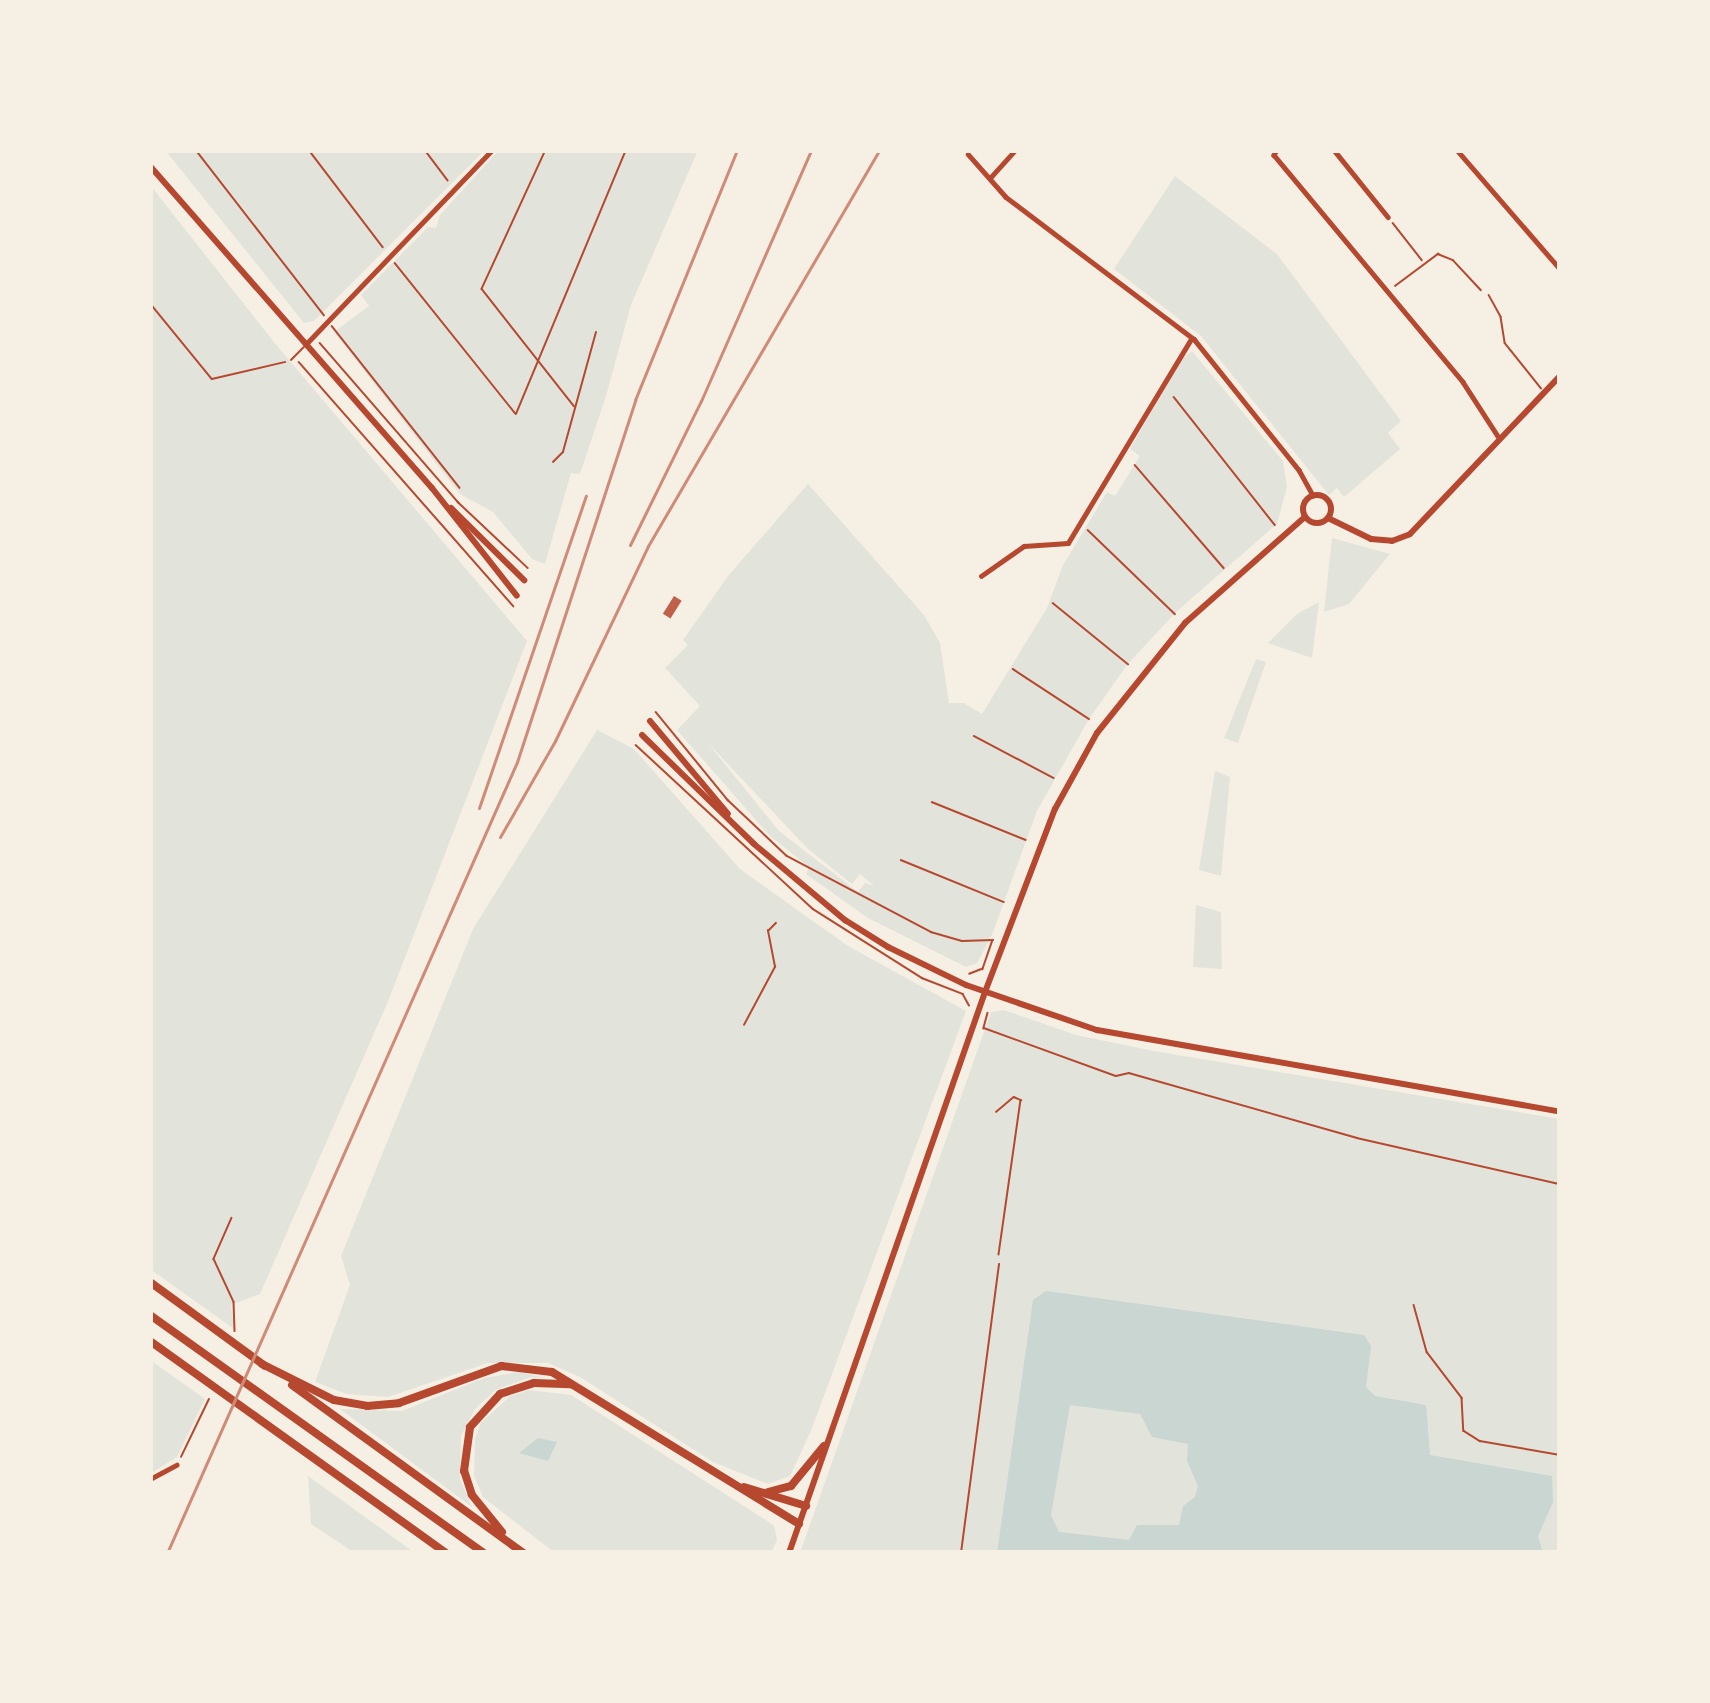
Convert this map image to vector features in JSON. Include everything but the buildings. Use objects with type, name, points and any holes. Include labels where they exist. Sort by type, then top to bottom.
[{"type":"highway","points":[[150,1282],[519,1550]]},
{"type":"highway","points":[[150,1315],[484,1553]]},
{"type":"highway","points":[[150,1342],[446,1553]]},
{"type":"highway","points":[[262,1364],[334,1400],[367,1406],[399,1403],[501,1366],[552,1372],[799,1524]]},
{"type":"highway","points":[[519,1550],[472,1495],[463,1452],[470,1427],[483,1407],[518,1386],[574,1384]]},
{"type":"highway","points":[[768,1492],[791,1486],[824,1446]]},
{"type":"highway","points":[[735,1486],[806,1506]]},
{"type":"main road","points":[[150,166],[432,488],[524,580]]},
{"type":"main road","points":[[1305,517],[1314,523],[1328,518],[1371,539],[1392,541],[1410,534],[1498,436],[1560,376]]},
{"type":"main road","points":[[432,488],[517,596]]},
{"type":"main road","points":[[1305,517],[1304,504],[1313,495],[1328,501],[1328,518]]},
{"type":"main road","points":[[789,1553],[985,992],[1055,809],[1097,733],[1185,623],[1305,517]]},
{"type":"main road","points":[[650,721],[754,844]]},
{"type":"main road","points":[[642,735],[754,844],[845,920],[966,985],[1143,1040],[1560,1112]]},
{"type":"street","points":[[305,345],[492,150]]},
{"type":"street","points":[[990,178],[1015,150]]},
{"type":"street","points":[[1277,150],[1274,155],[1390,290],[1463,382],[1498,436]]},
{"type":"street","points":[[1334,150],[1388,217]]},
{"type":"street","points":[[1457,150],[1560,269]]},
{"type":"street","points":[[968,154],[1006,196],[1192,337],[1299,470],[1313,495]]},
{"type":"street","points":[[981,576],[1024,546],[1068,543],[1192,337]]},
{"type":"street","points":[[150,1479],[176,1465]]},
{"type":"lane","points":[[1489,296],[1501,317],[1505,343],[1543,391]]},
{"type":"lane","points":[[291,360],[305,345]]},
{"type":"lane","points":[[744,1025],[775,967],[769,932],[776,923]]},
{"type":"lane","points":[[996,1112],[1014,1097],[1021,1100],[999,1254]]},
{"type":"path","points":[[196,150],[321,312]]},
{"type":"path","points":[[309,150],[385,249]]},
{"type":"path","points":[[424,150],[451,183]]},
{"type":"path","points":[[546,150],[482,289],[574,406]]},
{"type":"path","points":[[395,263],[516,414],[626,150]]},
{"type":"path","points":[[1388,217],[1424,263]]},
{"type":"path","points":[[1390,290],[1441,254],[1489,296]]},
{"type":"path","points":[[150,303],[212,379],[291,360],[306,364],[513,606]]},
{"type":"path","points":[[336,331],[460,488]]},
{"type":"path","points":[[553,462],[562,452],[596,332]]},
{"type":"path","points":[[313,336],[458,502],[528,568]]},
{"type":"path","points":[[1174,397],[1275,525]]},
{"type":"path","points":[[1135,465],[1224,568]]},
{"type":"path","points":[[1088,530],[1175,614]]},
{"type":"path","points":[[1053,603],[1128,664]]},
{"type":"path","points":[[1013,669],[1089,719]]},
{"type":"path","points":[[656,712],[728,800],[787,856],[931,932],[962,941],[993,940],[982,970],[970,975],[963,994],[979,1009]]},
{"type":"path","points":[[974,736],[1054,778]]},
{"type":"path","points":[[932,802],[1026,840]]},
{"type":"path","points":[[901,860],[1004,902]]},
{"type":"path","points":[[984,1028],[1116,1076],[1129,1073],[1357,1138],[1560,1184]]},
{"type":"path","points":[[232,1218],[214,1259],[234,1302],[235,1331]]},
{"type":"path","points":[[961,1553],[999,1254]]},
{"type":"path","points":[[1414,1305],[1427,1352],[1462,1398],[1464,1431],[1480,1441],[1560,1455]]},
{"type":"path","points":[[176,1465],[208,1401]]},
{"type":"shaded area","points":[[165,150],[485,150],[314,321],[304,323]]},
{"type":"shaded area","points":[[499,150],[698,150],[631,305],[606,396],[580,474],[571,473],[545,564],[532,559],[493,512],[460,494],[334,332],[369,306],[361,295],[428,227],[436,228],[440,215]]},
{"type":"shaded area","points":[[1175,176],[1277,254],[1401,421],[1388,433],[1400,449],[1344,497],[1337,488],[1329,495],[1201,336],[1114,269]]},
{"type":"shaded area","points":[[150,185],[278,347],[527,641],[389,999],[260,1294],[231,1305],[234,1329],[150,1269]]},
{"type":"shaded area","points":[[1192,351],[1283,461],[1287,487],[1277,524],[1176,612],[1127,665],[1089,719],[1037,811],[992,935],[977,963],[966,967],[868,918],[806,874],[809,867],[770,836],[677,730],[700,706],[665,668],[688,645],[683,640],[728,576],[808,484],[924,615],[940,643],[949,703],[964,703],[982,714],[1047,608],[1063,565],[1107,492],[1115,496],[1140,456],[1130,449],[1180,361]],"holes":[[[707,742],[808,849],[852,884],[860,874],[874,886],[865,883],[858,892],[779,831]]]},
{"type":"shaded area","points":[[1332,538],[1390,554],[1349,604],[1324,612]]},
{"type":"shaded area","points":[[1319,602],[1312,658],[1268,643],[1297,614]]},
{"type":"shaded area","points":[[1256,659],[1266,662],[1238,743],[1224,738]]},
{"type":"shaded area","points":[[597,730],[634,749],[740,869],[848,946],[966,1011],[811,1431],[790,1476],[768,1484],[713,1462],[580,1377],[548,1363],[488,1363],[388,1397],[347,1394],[315,1382],[350,1285],[341,1256],[473,929]]},
{"type":"shaded area","points":[[1215,771],[1230,777],[1221,876],[1199,870]]},
{"type":"shaded area","points":[[1196,905],[1221,912],[1222,969],[1193,967]]},
{"type":"shaded area","points":[[1004,1010],[1076,1035],[1154,1051],[1560,1119],[1560,1553],[800,1553],[991,1012]]},
{"type":"shaded area","points":[[1046,1291],[1364,1335],[1371,1346],[1366,1387],[1375,1396],[1426,1405],[1430,1455],[1552,1476],[1553,1502],[1538,1536],[1543,1553],[997,1553],[1033,1300]],"holes":[[[1070,1405],[1140,1414],[1152,1437],[1188,1444],[1187,1461],[1198,1486],[1195,1497],[1183,1506],[1179,1525],[1137,1525],[1129,1540],[1059,1532],[1051,1515]]]},
{"type":"shaded area","points":[[150,1360],[205,1399],[177,1457],[150,1474]]},
{"type":"shaded area","points":[[518,1372],[546,1378],[532,1377],[497,1389],[475,1409],[461,1436],[460,1480],[472,1507],[340,1409],[402,1411],[484,1378]]},
{"type":"shaded area","points":[[529,1390],[571,1395],[764,1519],[774,1526],[777,1540],[771,1553],[555,1553],[483,1497],[474,1476],[475,1439],[481,1423],[510,1396]]},
{"type":"shaded area","points":[[538,1438],[557,1442],[548,1461],[519,1453]]},
{"type":"shaded area","points":[[308,1476],[415,1553],[355,1553],[311,1524]]},
{"type":"railway","points":[[167,1553],[517,762],[635,400],[737,150]]},
{"type":"railway","points":[[630,545],[701,401],[811,150]]},
{"type":"railway","points":[[500,837],[555,741],[648,546],[879,150]]},
{"type":"railway","points":[[479,808],[586,496]]}]
